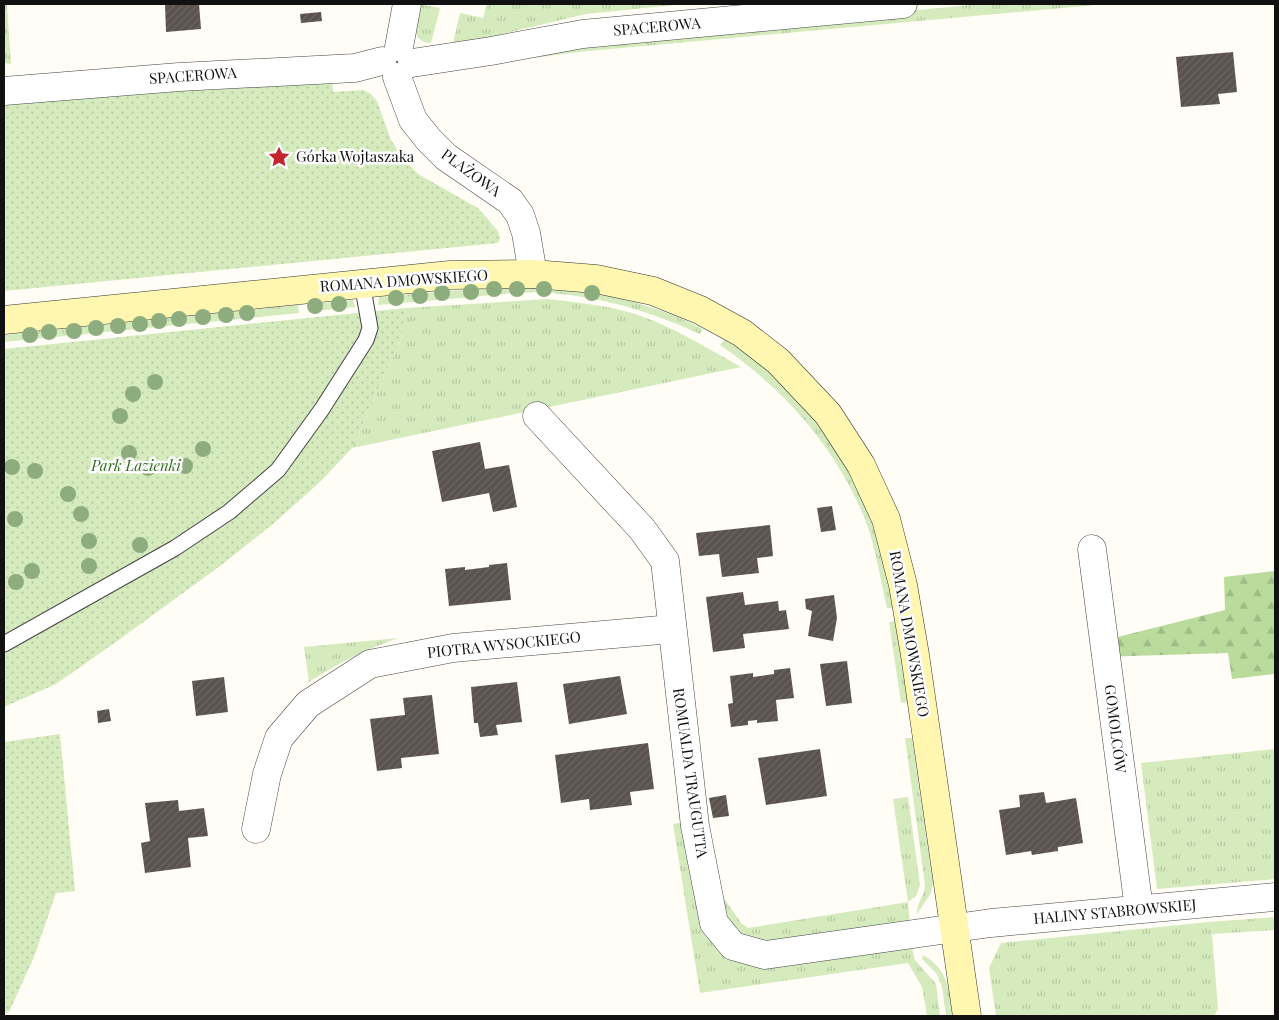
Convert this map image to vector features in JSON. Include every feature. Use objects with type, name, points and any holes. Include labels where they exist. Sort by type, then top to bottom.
[{"type":"street","points":[[398,62],[407,4]]},
{"type":"street","name":"SPACEROWA","points":[[4,90],[179,77],[355,68],[491,51],[583,34],[902,4]]},
{"type":"street","name":"PLAŻOWA","points":[[398,62],[413,120],[446,157],[510,201],[520,215],[526,233],[533,274]]},
{"type":"street","name":"ROMANA DMOWSKIEGO","points":[[4,320],[450,275],[533,274],[596,279],[652,291],[700,310],[742,333],[778,361],[828,414],[861,465],[886,519],[904,585],[967,1016]]},
{"type":"street","name":"ROMUALDA TRAUGUTTA","points":[[537,416],[642,529],[665,561],[699,846],[714,923],[733,946],[765,956],[955,928]]},
{"type":"street","name":"GOMOLCÓW","points":[[1092,548],[1138,909]]},
{"type":"street","name":"PIOTRA WYSOCKIEGO","points":[[256,830],[267,774],[279,738],[308,704],[370,664],[453,648],[672,629]]},
{"type":"street","name":"HALINY STABROWSKIEJ","points":[[955,928],[991,923],[1275,897]]},
{"type":"lane","points":[[4,644],[175,548],[230,512],[278,470],[322,409],[366,340],[370,328],[362,283]]},
{"type":"green space","points":[[4,4],[7,4],[11,64],[4,63]]},
{"type":"green space","points":[[419,4],[440,8],[431,43],[419,39],[416,34],[415,23]]},
{"type":"green space","points":[[487,4],[685,4],[586,14],[477,40],[453,43],[460,13],[483,18]]},
{"type":"green space","points":[[981,4],[1107,4],[578,52],[435,71],[583,42]]},
{"type":"green space","points":[[332,79],[333,92],[363,90],[371,94],[377,101],[391,140],[403,158],[418,174],[478,208],[498,231],[500,239],[498,243],[4,291],[4,100]]},
{"type":"green space","points":[[548,287],[610,294],[674,315],[703,329],[700,334],[664,319],[627,307],[589,298],[550,293],[511,293],[378,305],[379,297],[483,288]]},
{"type":"green space","points":[[548,299],[599,306],[637,315],[684,335],[741,367],[352,448],[401,339],[406,308]]},
{"type":"green space","points":[[353,300],[355,307],[314,311],[313,304]]},
{"type":"green space","points":[[298,305],[299,313],[4,342],[4,335]]},
{"type":"green space","name":"Park Łazienki","points":[[406,308],[401,339],[352,448],[321,481],[273,524],[220,566],[120,639],[56,684],[4,707],[4,349]]},
{"type":"green space","points":[[725,339],[749,354],[779,377],[812,413],[835,447],[864,501],[871,519],[895,608],[887,608],[869,530],[853,492],[839,467],[823,443],[786,400],[765,380],[720,345]]},
{"type":"green space","points":[[1275,571],[1275,674],[1232,679],[1228,653],[1099,657],[1098,642],[1225,610],[1224,577]]},
{"type":"green space","points":[[897,621],[909,702],[901,703],[889,622]]},
{"type":"green space","points":[[398,638],[352,657],[309,682],[304,647]]},
{"type":"green space","points":[[60,734],[75,891],[56,893],[34,957],[9,1012],[4,1013],[4,742]]},
{"type":"green space","points":[[905,738],[912,738],[933,883],[931,893],[917,914],[925,885]]},
{"type":"green space","points":[[1275,749],[1275,879],[1157,889],[1141,763]]},
{"type":"green space","points":[[908,797],[920,885],[916,896],[908,902],[893,799]]},
{"type":"green space","points":[[683,822],[703,928],[716,948],[729,955],[912,948],[915,960],[936,984],[940,1016],[927,1016],[922,987],[908,963],[700,993],[673,824]]},
{"type":"green space","points":[[721,894],[741,923],[748,928],[908,902],[910,924],[772,948],[738,934],[726,922]]},
{"type":"green space","points":[[1275,917],[1275,930],[1212,934],[1218,1009],[1214,1016],[996,1016],[989,968],[1001,943]]},
{"type":"green space","points":[[923,955],[932,961],[943,974],[949,989],[953,1016],[946,1016],[942,987],[937,974],[922,959]]},
{"type":"building","points":[[165,4],[199,4],[201,29],[166,32]]},
{"type":"building","points":[[321,12],[322,21],[301,23],[300,14]]},
{"type":"building","points":[[1233,52],[1237,92],[1218,94],[1220,104],[1181,107],[1176,57]]},
{"type":"building","points":[[480,442],[485,469],[509,465],[517,507],[493,512],[489,493],[442,502],[432,451]]},
{"type":"building","points":[[832,506],[836,530],[821,532],[817,508]]},
{"type":"building","points":[[770,525],[773,556],[757,558],[759,573],[722,577],[719,554],[699,556],[696,533]]},
{"type":"building","points":[[507,563],[511,600],[449,606],[445,569],[465,567],[465,570]]},
{"type":"building","points":[[743,592],[745,605],[778,601],[779,611],[786,610],[789,629],[743,634],[745,648],[713,652],[706,597]]},
{"type":"building","points":[[834,595],[837,618],[833,641],[808,636],[812,611],[806,609],[805,599]]},
{"type":"building","points":[[847,661],[852,703],[826,706],[820,664]]},
{"type":"building","points":[[790,668],[794,698],[776,700],[778,721],[757,723],[757,720],[748,721],[748,725],[731,727],[728,704],[733,703],[730,676],[753,673],[753,677],[774,674],[774,670]]},
{"type":"building","points":[[620,676],[627,714],[569,724],[563,684]]},
{"type":"building","points":[[224,677],[228,712],[196,716],[192,681]]},
{"type":"building","points":[[517,682],[522,722],[496,725],[498,735],[480,737],[478,723],[474,723],[471,687]]},
{"type":"building","points":[[432,695],[439,754],[401,758],[402,768],[377,771],[370,719],[405,715],[403,698]]},
{"type":"building","points":[[109,709],[111,721],[98,723],[97,711]]},
{"type":"building","points":[[648,743],[654,789],[630,792],[632,805],[590,810],[589,799],[561,803],[555,755]]},
{"type":"building","points":[[820,749],[827,796],[766,805],[758,758]]},
{"type":"building","points":[[1044,792],[1046,803],[1076,798],[1083,843],[1058,847],[1058,851],[1032,855],[1031,851],[1006,855],[999,810],[1020,807],[1019,795]]},
{"type":"building","points":[[726,795],[729,816],[713,818],[709,798]]},
{"type":"building","points":[[178,800],[179,811],[204,808],[208,836],[188,838],[191,867],[145,873],[141,843],[150,841],[145,803]]},
{"type":"place","name":"Górka Wojtaszaka","points":[[279,157]]}]
